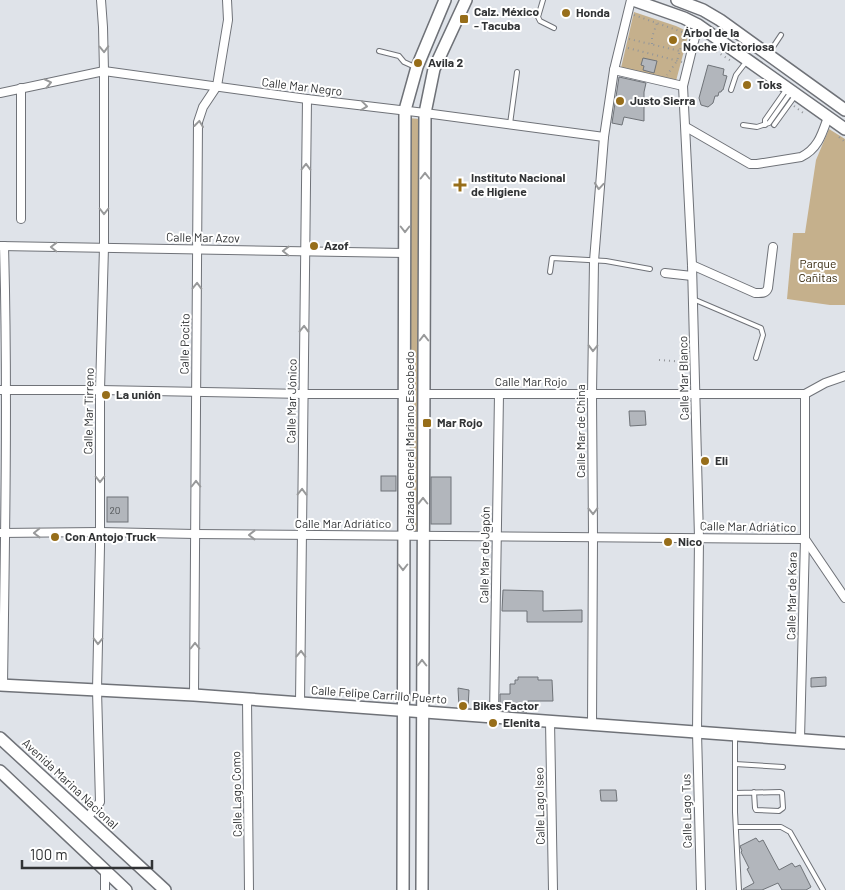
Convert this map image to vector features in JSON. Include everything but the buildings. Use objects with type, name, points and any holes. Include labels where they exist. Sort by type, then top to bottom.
[{"type":"main road","name":"Calzada General Mariano Escobedo","points":[[403,890],[405,110],[417,67],[445,0]]},
{"type":"main road","name":"Calzada General Mariano Escobedo","points":[[422,890],[425,113],[434,68],[466,0]]},
{"type":"main road","points":[[632,0],[684,18],[698,25],[845,129]]},
{"type":"main road","points":[[676,0],[703,10],[845,110]]},
{"type":"main road","name":"Calle Felipe Carrillo Puerto","points":[[1,686],[194,695],[845,743]]},
{"type":"main road","name":"Avenida Marina Nacional","points":[[0,738],[165,890]]},
{"type":"main road","points":[[0,771],[126,890]]},
{"type":"street","name":"Calle Mar Tirreno","points":[[87,818],[100,802],[97,690],[100,390],[104,247],[104,71],[101,0]]},
{"type":"street","name":"Calle Pocito","points":[[194,695],[198,122],[203,107],[217,86],[228,20],[227,0]]},
{"type":"street","name":"Calle Mar de China","points":[[592,725],[594,260],[604,137],[614,70],[632,0]]},
{"type":"street","name":"Calle Mar Blanco","points":[[697,732],[699,538],[692,265],[683,86],[698,25]]},
{"type":"street","points":[[614,70],[683,86]]},
{"type":"street","name":"Calle Mar Negro","points":[[0,93],[104,71],[604,137]]},
{"type":"street","points":[[21,88],[21,219]]},
{"type":"street","name":"Calle Mar Jónico","points":[[300,703],[307,99]]},
{"type":"street","points":[[686,126],[750,164],[757,164],[805,154],[820,139],[828,117]]},
{"type":"street","points":[[1,686],[3,533],[2,246]]},
{"type":"street","name":"Calle Mar Azov","points":[[2,246],[405,253]]},
{"type":"street","points":[[692,265],[755,292],[764,293],[768,288],[774,247]]},
{"type":"street","points":[[665,273],[692,276]]},
{"type":"street","name":"Calle Mar Rojo","points":[[424,394],[805,394],[825,383],[845,376]]},
{"type":"street","points":[[3,390],[404,394]]},
{"type":"street","name":"Calle Mar de Japón","points":[[494,717],[499,394]]},
{"type":"street","name":"Calle Mar de Kara","points":[[800,739],[805,539],[805,394]]},
{"type":"street","name":"Calle Mar Adriático","points":[[3,533],[100,532],[805,539]]},
{"type":"street","points":[[805,539],[845,598]]},
{"type":"street","name":"Calle Lago Como","points":[[247,699],[249,890]]},
{"type":"street","name":"Calle Lago Iseo","points":[[550,722],[553,890]]},
{"type":"street","name":"Calle Lago Tus","points":[[697,732],[701,890]]},
{"type":"street","points":[[105,870],[105,890]]},
{"type":"lane","points":[[543,0],[538,17],[540,21],[554,28]]},
{"type":"lane","points":[[768,55],[781,35]]},
{"type":"lane","points":[[379,51],[399,56],[404,62],[417,67]]},
{"type":"lane","points":[[731,90],[736,75],[748,60]]},
{"type":"lane","points":[[510,124],[517,72]]},
{"type":"lane","points":[[769,124],[765,120],[792,91]]},
{"type":"lane","points":[[743,125],[757,127],[769,124],[792,91]]},
{"type":"lane","points":[[550,272],[552,258],[606,261],[650,269]]},
{"type":"lane","points":[[693,298],[761,328],[763,334],[756,358]]},
{"type":"lane","points":[[735,735],[739,890]]},
{"type":"lane","points":[[735,764],[783,767]]},
{"type":"lane","points":[[735,793],[754,792],[782,792],[783,808],[779,811],[756,810],[754,792]]},
{"type":"lane","points":[[736,827],[786,829],[790,832],[823,890]]},
{"type":"path","points":[[628,13],[685,33],[677,61],[666,77]]},
{"type":"path","points":[[652,44],[652,37],[657,23]]},
{"type":"path","points":[[629,39],[680,51]]},
{"type":"path","points":[[619,46],[689,64]]},
{"type":"path","points":[[659,360],[694,363]]},
{"type":"green space","points":[[634,12],[689,32],[676,81],[621,68]]},
{"type":"green space","points":[[408,118],[420,119],[420,532],[406,532]]},
{"type":"green space","name":"Parque Cañitas","points":[[829,129],[845,139],[845,305],[830,305],[787,299],[793,233],[805,233],[816,160]]},
{"type":"place","name":"Honda","points":[[566,13]]},
{"type":"place","name":"Calz. México - Tacuba","points":[[464,19]]},
{"type":"place","name":"Árbol de la Noche Victoriosa","points":[[673,40]]},
{"type":"place","name":"Avila 2","points":[[418,63]]},
{"type":"place","name":"Toks","points":[[747,85]]},
{"type":"place","name":"Justo Sierra","points":[[620,101]]},
{"type":"place","name":"Instituto Nacional de Higiene","points":[[460,185]]},
{"type":"place","name":"Azof","points":[[314,246]]},
{"type":"place","name":"La unión","points":[[106,395]]},
{"type":"place","name":"Mar Rojo","points":[[427,423]]},
{"type":"place","name":"Eli","points":[[705,461]]},
{"type":"place","name":"Con Antojo Truck","points":[[55,537]]},
{"type":"place","name":"Nico","points":[[668,542]]},
{"type":"place","name":"Bikes Factor","points":[[463,706]]},
{"type":"place","name":"Elenita","points":[[493,723]]}]
